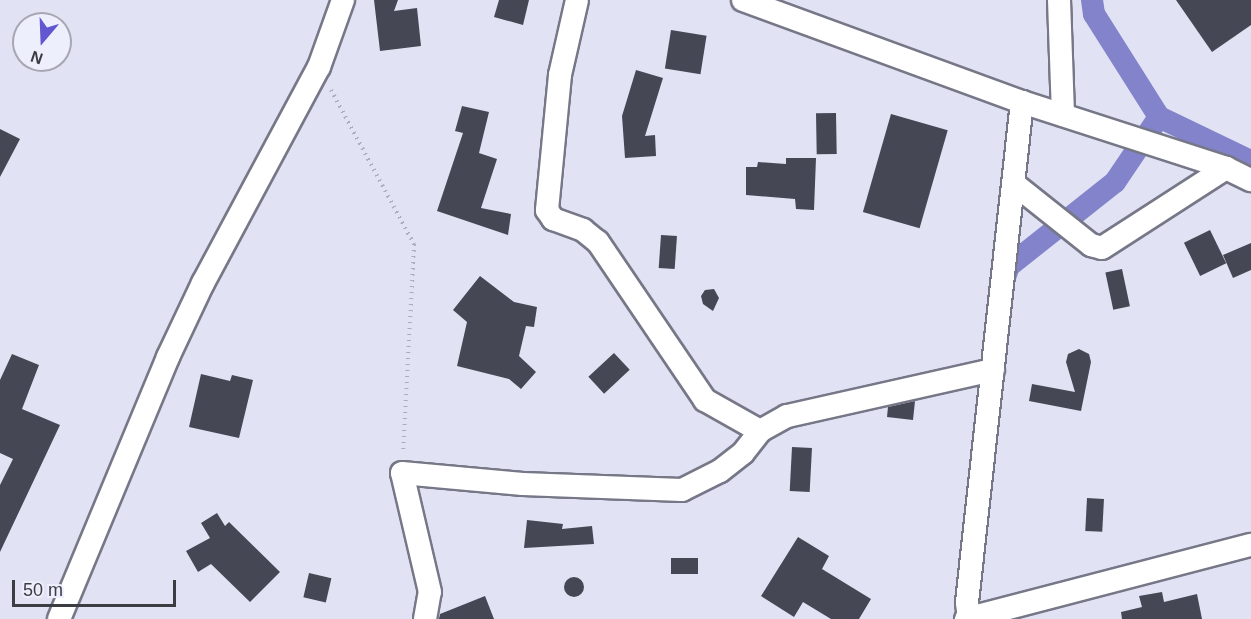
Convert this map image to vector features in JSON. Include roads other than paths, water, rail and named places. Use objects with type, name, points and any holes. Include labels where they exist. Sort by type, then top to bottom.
[{"type":"street","points":[[59,619],[168,357],[203,283],[319,68],[343,0]]},
{"type":"street","points":[[577,0],[560,75],[547,210],[553,219],[583,230],[598,242],[705,400],[760,431]]},
{"type":"street","points":[[742,0],[1022,102],[1226,168],[1251,180]]},
{"type":"street","points":[[1059,0],[1063,115]]},
{"type":"street","points":[[1022,102],[967,602],[968,619],[1251,545]]},
{"type":"street","points":[[1013,183],[1091,245],[1102,248],[1226,168]]},
{"type":"street","points":[[425,619],[429,592],[402,473],[523,484],[682,490],[720,471],[743,453],[760,431],[787,416],[993,370]]},
{"type":"waterway","points":[[1092,0],[1094,14],[1159,117],[1251,161]]},
{"type":"waterway","points":[[1002,287],[1009,266],[1115,182],[1159,117]]}]
